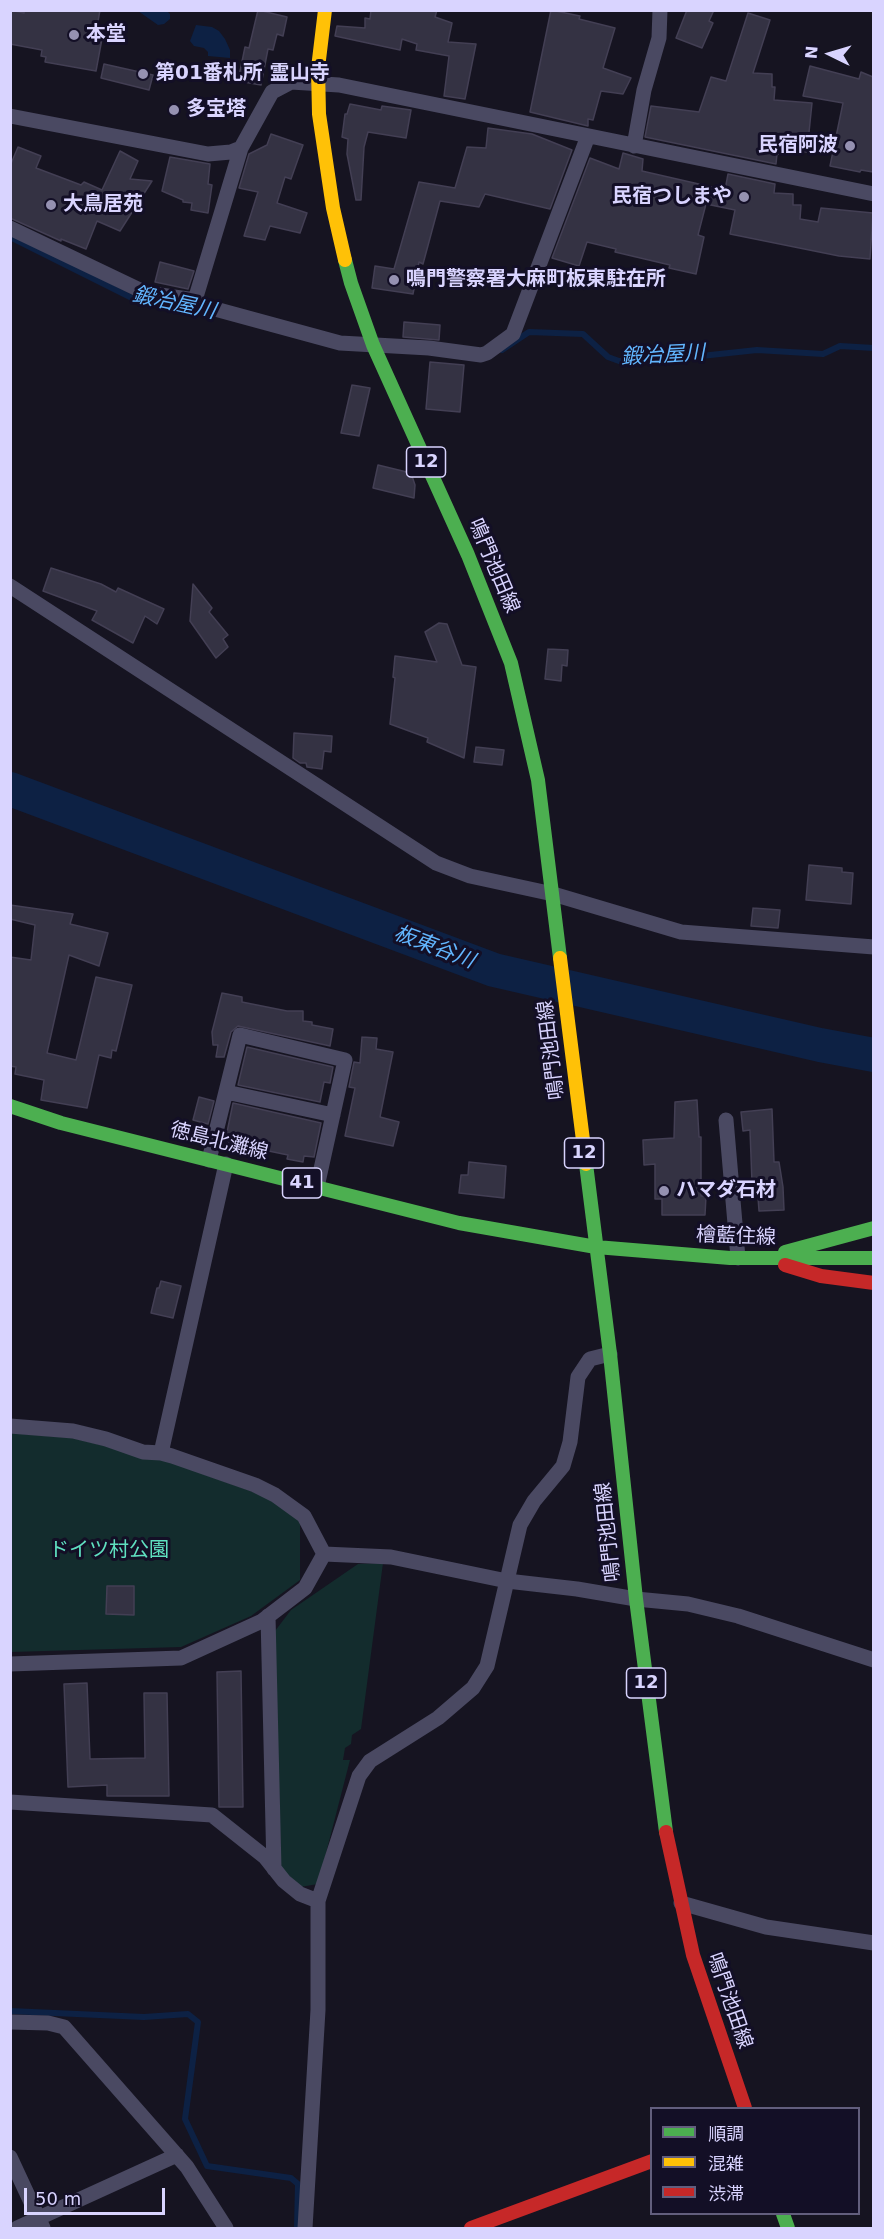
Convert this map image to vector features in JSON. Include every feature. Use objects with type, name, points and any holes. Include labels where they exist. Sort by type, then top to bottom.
[{"type":"main road","name":"鳴門池田線","points":[[325,10],[317,84],[319,114],[333,208],[351,283],[373,345],[468,555],[511,663],[538,780],[610,1354],[636,1599],[663,1819],[693,1955],[744,2107]]},
{"type":"main road","name":"徳島北灘線","points":[[10,1106],[61,1123],[459,1223],[596,1247]]},
{"type":"main road","points":[[762,1258],[873,1228]]},
{"type":"main road","name":"檜藍住線","points":[[596,1247],[738,1258],[873,1257]]},
{"type":"main road","points":[[762,1258],[821,1276],[873,1283]]},
{"type":"main road","points":[[471,2229],[650,2161]]},
{"type":"street","points":[[634,146],[644,90],[659,38],[660,10]]},
{"type":"street","points":[[195,300],[241,148],[272,92],[291,82],[339,85],[873,195]]},
{"type":"street","points":[[10,116],[208,154],[231,152],[241,148]]},
{"type":"street","points":[[10,228],[146,293],[195,300],[204,306],[322,339],[481,355],[513,334],[542,251],[588,136]]},
{"type":"street","points":[[10,586],[436,863],[470,876],[554,894],[681,932],[873,947]]},
{"type":"street","points":[[209,1160],[240,1035],[345,1060],[317,1187]]},
{"type":"street","points":[[226,1092],[333,1115]]},
{"type":"street","points":[[726,1120],[738,1258]]},
{"type":"street","points":[[161,1453],[226,1164]]},
{"type":"street","points":[[305,2229],[318,2010],[318,1901],[359,1776],[370,1761],[438,1719],[473,1688],[487,1666],[520,1524],[534,1501],[563,1466],[570,1442],[578,1377],[590,1359],[610,1354]]},
{"type":"street","points":[[10,1426],[73,1431],[106,1439],[143,1452],[161,1453],[255,1485],[304,1516],[324,1554]]},
{"type":"street","points":[[324,1554],[391,1557],[507,1581],[688,1604],[738,1616],[873,1660]]},
{"type":"street","points":[[10,1664],[181,1658],[262,1621],[305,1588],[324,1554]]},
{"type":"street","points":[[268,1616],[274,1869]]},
{"type":"street","points":[[10,1802],[212,1815],[265,1857],[300,1894],[318,1901]]},
{"type":"street","points":[[681,1903],[766,1927],[873,1943]]},
{"type":"street","points":[[10,2022],[48,2023],[64,2027],[187,2167],[226,2229]]},
{"type":"street","points":[[17,2229],[40,2224],[177,2155]]},
{"type":"street","points":[[10,2157],[40,2224]]},
{"type":"green space","name":"ドイツ村公園","points":[[11,1433],[72,1438],[164,1460],[270,1498],[300,1519],[300,1580],[251,1616],[181,1647],[11,1652]]},
{"type":"green space","points":[[383,1563],[361,1729],[352,1735],[351,1744],[345,1748],[343,1760],[350,1760],[318,1884],[300,1887],[281,1868],[275,1631],[291,1610],[358,1564]]},
{"type":"water","points":[[138,11],[167,11],[170,19],[158,25]]},
{"type":"water","points":[[196,25],[212,27],[219,31],[230,50],[230,58],[208,56],[204,48],[194,46],[190,41]]},
{"type":"building","name":"本堂","points":[[10,10],[24,13],[25,10],[100,10],[97,27],[104,28],[96,71],[45,62],[46,57],[41,56],[42,50],[10,44]]},
{"type":"building","points":[[258,10],[287,17],[283,36],[277,34],[273,50],[268,49],[261,85],[238,81],[245,47],[249,48]]},
{"type":"building","points":[[371,10],[437,10],[435,17],[452,23],[448,42],[476,44],[465,99],[444,96],[449,56],[416,50],[417,44],[402,39],[400,50],[335,36],[337,26],[365,28],[365,18],[370,19]]},
{"type":"building","points":[[551,10],[580,16],[579,19],[615,28],[603,68],[631,78],[623,94],[601,91],[593,120],[588,119],[588,126],[530,112]]},
{"type":"building","points":[[687,10],[714,10],[709,21],[713,23],[702,48],[676,38]]},
{"type":"building","points":[[748,13],[770,20],[753,73],[772,74],[772,87],[775,87],[774,100],[812,103],[807,152],[786,150],[786,155],[777,154],[776,164],[645,137],[651,106],[699,112],[711,77],[726,81]]},
{"type":"building","points":[[104,64],[153,75],[149,90],[101,78]]},
{"type":"building","points":[[810,66],[859,79],[861,72],[873,77],[873,172],[830,166],[843,103],[803,96]]},
{"type":"building","points":[[350,104],[381,110],[382,106],[411,110],[406,138],[368,132],[364,147],[361,200],[356,200],[347,154],[348,139],[342,137],[345,114]]},
{"type":"building","points":[[488,128],[532,134],[572,150],[550,209],[485,194],[479,207],[440,201],[423,264],[419,262],[413,294],[372,288],[375,266],[394,269],[419,182],[455,188],[467,147],[486,148]]},
{"type":"building","points":[[271,134],[303,145],[291,179],[285,177],[277,203],[307,213],[300,233],[270,226],[265,240],[244,236],[258,192],[239,188],[249,154],[267,145]]},
{"type":"building","name":"大鳥居苑","points":[[18,147],[41,156],[36,168],[81,185],[84,182],[102,190],[120,151],[138,161],[130,179],[152,181],[120,231],[97,221],[86,249],[61,239],[61,241],[10,218],[10,166]]},
{"type":"building","points":[[623,153],[643,159],[642,171],[725,190],[728,174],[775,184],[774,193],[793,194],[793,205],[801,205],[800,219],[818,222],[821,208],[873,213],[870,259],[839,256],[730,234],[735,210],[706,204],[698,235],[704,237],[696,274],[669,268],[670,265],[615,252],[616,249],[587,242],[579,266],[552,258],[590,158],[619,169]]},
{"type":"building","points":[[170,157],[210,164],[208,184],[212,185],[208,213],[191,210],[192,203],[183,202],[162,191]]},
{"type":"building","points":[[160,262],[194,271],[188,289],[155,282]]},
{"type":"building","points":[[404,322],[440,325],[439,340],[403,337]]},
{"type":"building","points":[[430,362],[464,365],[460,412],[426,409]]},
{"type":"building","points":[[352,385],[370,388],[359,436],[341,433]]},
{"type":"building","points":[[378,465],[411,473],[415,485],[414,498],[373,488]]},
{"type":"building","points":[[51,568],[101,584],[116,592],[118,588],[164,609],[157,624],[145,616],[133,643],[92,620],[97,611],[43,591]]},
{"type":"building","points":[[193,584],[212,608],[209,612],[228,635],[223,639],[228,647],[216,658],[190,621]]},
{"type":"building","points":[[439,623],[447,624],[462,665],[476,667],[464,758],[427,742],[428,738],[390,724],[395,656],[437,662],[425,632]]},
{"type":"building","points":[[548,649],[568,650],[567,666],[562,665],[561,681],[545,679]]},
{"type":"building","points":[[294,733],[332,736],[331,752],[324,751],[322,769],[307,767],[306,763],[300,763],[293,758]]},
{"type":"building","points":[[476,747],[504,750],[502,765],[474,762]]},
{"type":"building","points":[[809,865],[842,868],[842,872],[853,873],[851,904],[806,900]]},
{"type":"building","points":[[10,905],[73,914],[70,924],[108,933],[99,966],[69,955],[47,1053],[76,1060],[96,977],[132,985],[116,1051],[112,1050],[111,1058],[99,1055],[87,1108],[41,1100],[44,1080],[15,1074],[16,1067],[10,1066],[10,957],[31,960],[35,925],[10,919]]},
{"type":"building","points":[[753,908],[780,910],[778,928],[751,926]]},
{"type":"building","points":[[222,993],[242,997],[242,1002],[287,1011],[303,1011],[303,1021],[333,1029],[330,1046],[238,1026],[231,1032],[224,1057],[216,1057],[218,1045],[213,1045],[212,1032]]},
{"type":"building","points":[[362,1037],[377,1038],[376,1049],[393,1052],[380,1117],[399,1122],[393,1146],[345,1136],[355,1088],[349,1087],[354,1062],[360,1063]]},
{"type":"building","points":[[247,1047],[333,1067],[330,1083],[324,1082],[320,1102],[238,1085]]},
{"type":"building","points":[[199,1097],[214,1101],[208,1124],[193,1120]]},
{"type":"building","points":[[697,1100],[699,1137],[701,1137],[701,1196],[706,1196],[705,1215],[662,1215],[662,1199],[655,1199],[655,1164],[644,1165],[643,1140],[674,1138],[675,1102]]},
{"type":"building","points":[[233,1103],[321,1123],[314,1157],[304,1156],[303,1162],[287,1159],[288,1155],[225,1142]]},
{"type":"building","points":[[772,1109],[774,1162],[779,1162],[784,1210],[759,1211],[757,1183],[752,1183],[750,1130],[743,1131],[741,1112]]},
{"type":"building","points":[[469,1162],[506,1166],[504,1198],[459,1193],[461,1175],[468,1175]]},
{"type":"building","points":[[161,1281],[181,1286],[173,1318],[151,1313]]},
{"type":"building","points":[[107,1586],[134,1586],[134,1615],[106,1614]]},
{"type":"building","points":[[241,1671],[243,1807],[219,1807],[217,1672]]},
{"type":"building","points":[[87,1683],[90,1759],[145,1758],[144,1693],[167,1693],[169,1796],[107,1796],[107,1785],[68,1787],[64,1684]]},
{"type":"waterway","name":"鍛冶屋川","points":[[10,237],[132,298],[201,310]]},
{"type":"waterway","name":"鍛冶屋川","points":[[502,350],[529,332],[583,334],[608,357],[619,361],[673,359],[757,350],[823,354],[840,346],[874,348]]},
{"type":"waterway","name":"板東谷川","points":[[10,789],[494,970],[820,1045],[874,1055]]},
{"type":"waterway","points":[[10,2011],[144,2017],[188,2014],[198,2022],[185,2119],[207,2166],[291,2178],[298,2184],[297,2228]]},
{"type":"traffic: fast","points":[[345,260],[373,345],[468,555],[511,663],[538,780],[560,958]]},
{"type":"traffic: fast","points":[[10,1106],[61,1123],[459,1223],[596,1247]]},
{"type":"traffic: fast","points":[[586,1164],[610,1354],[636,1599],[666,1832]]},
{"type":"traffic: fast","points":[[785,1252],[874,1228]]},
{"type":"traffic: fast","points":[[596,1247],[730,1258],[874,1258]]},
{"type":"traffic: fast","points":[[783,2215],[788,2228]]},
{"type":"traffic: slow","points":[[325,10],[318,68],[319,114],[333,208],[345,260]]},
{"type":"traffic: slow","points":[[560,958],[586,1164]]},
{"type":"traffic: jam","points":[[785,1265],[821,1276],[874,1283]]},
{"type":"traffic: jam","points":[[666,1832],[693,1955],[745,2107]]},
{"type":"traffic: jam","points":[[471,2228],[650,2162]]},
{"type":"place","name":"本堂","points":[[74,35]]},
{"type":"place","name":"第01番札所 霊山寺","points":[[143,74]]},
{"type":"place","name":"多宝塔","points":[[174,110]]},
{"type":"place","name":"民宿阿波","points":[[850,146]]},
{"type":"place","name":"民宿つしまや","points":[[744,197]]},
{"type":"place","name":"大鳥居苑","points":[[51,205]]},
{"type":"place","name":"鳴門警察署大麻町板東駐在所","points":[[394,280]]},
{"type":"place","name":"ハマダ石材","points":[[664,1191]]}]
